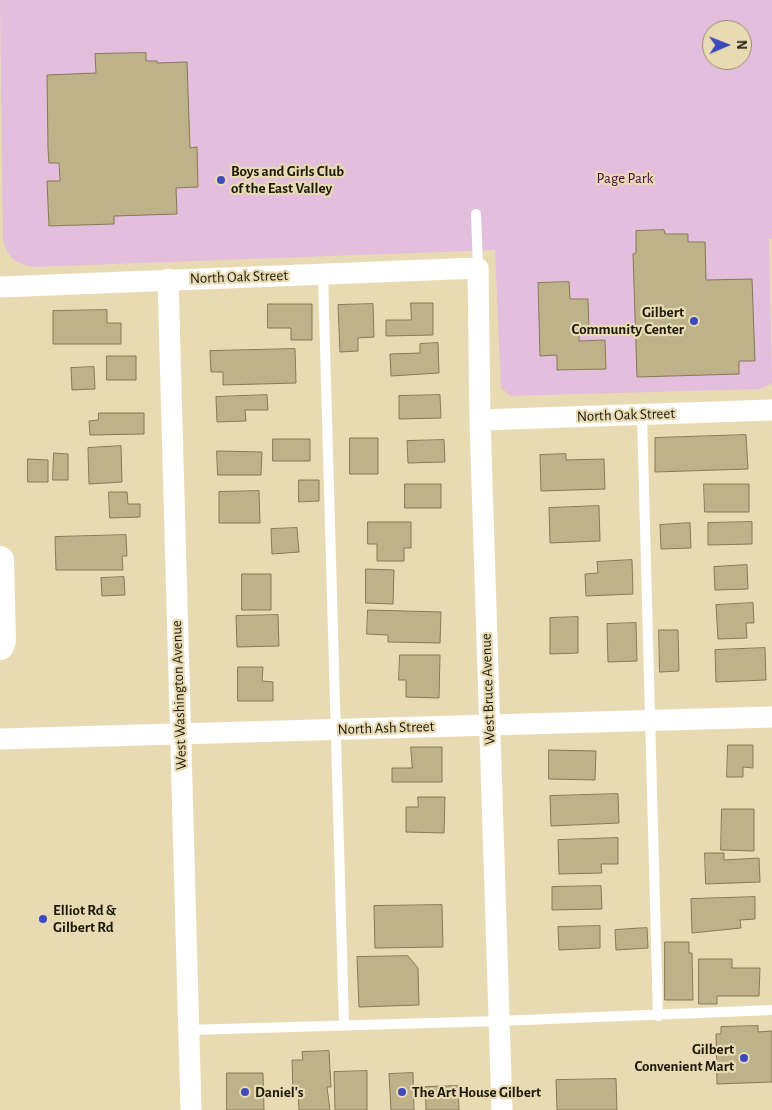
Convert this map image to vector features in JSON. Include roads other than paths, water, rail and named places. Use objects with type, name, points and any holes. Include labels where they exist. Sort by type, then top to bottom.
[{"type":"main road","points":[[0,560],[2,641],[0,646]]},
{"type":"street","name":"North Oak Street","points":[[0,287],[478,268]]},
{"type":"street","name":"West Bruce Avenue","points":[[478,268],[480,420],[502,1110]]},
{"type":"street","name":"West Washington Avenue","points":[[168,279],[190,1110]]},
{"type":"street","name":"North Oak Street","points":[[480,420],[772,410]]},
{"type":"street","name":"North Ash Street","points":[[0,740],[772,717]]},
{"type":"lane","points":[[476,214],[478,268]]},
{"type":"lane","points":[[323,275],[344,1025]]},
{"type":"lane","points":[[642,414],[658,1016]]},
{"type":"lane","points":[[189,1030],[658,1016],[772,1010]]},
{"type":"place","name":"Boys and Girls Club of the East Valley","points":[[221,180]]},
{"type":"place","name":"Gilbert Community Center","points":[[694,321]]},
{"type":"place","name":"Elliot Rd & Gilbert Rd","points":[[43,919]]},
{"type":"place","name":"Gilbert Convenient Mart","points":[[744,1058]]},
{"type":"place","name":"Daniel's","points":[[245,1092]]},
{"type":"place","name":"The Art House Gilbert","points":[[402,1092]]},
{"type":"park label","name":"Page Park","points":[[625,178]]}]
